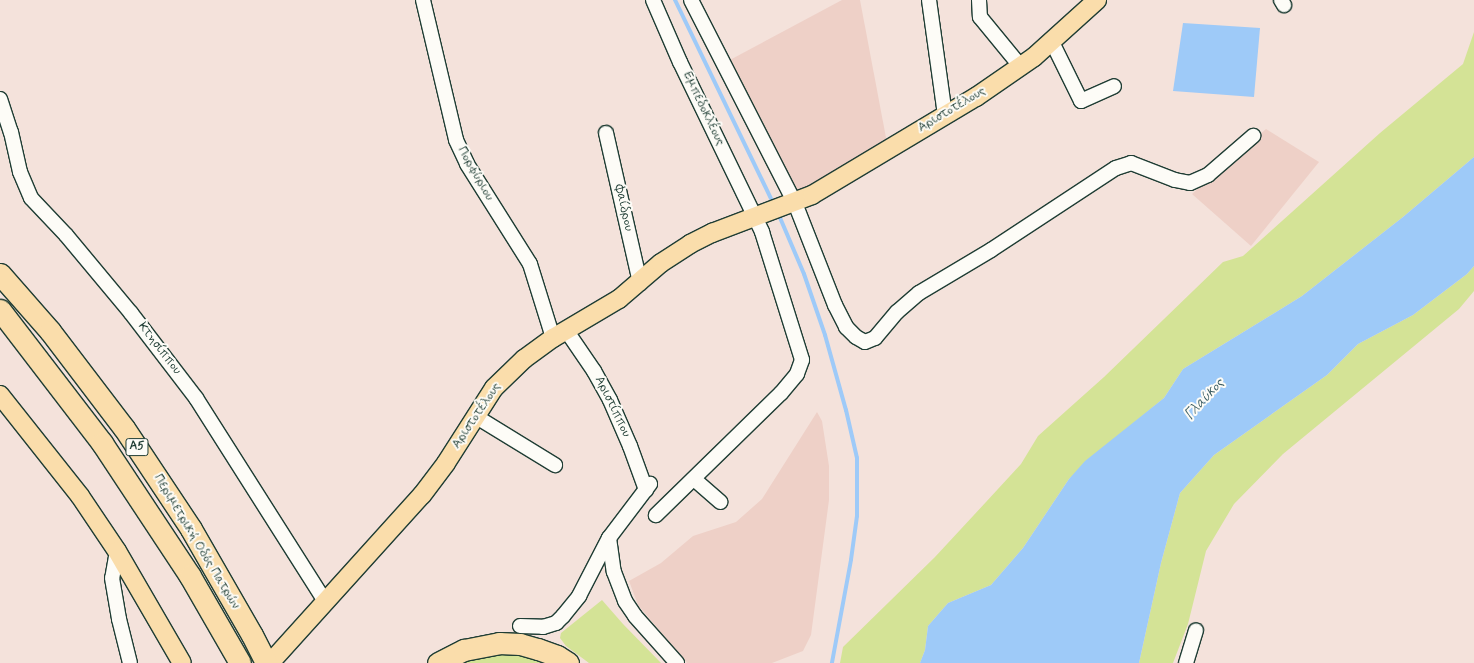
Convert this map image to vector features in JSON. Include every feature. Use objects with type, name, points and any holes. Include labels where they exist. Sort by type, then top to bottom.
[{"type":"highway","name":"Περιμετρική Οδός Πατρών","points":[[0,274],[50,331],[124,428],[191,529],[252,635],[266,663]]},
{"type":"highway","name":"Περιμετρική Οδός Πατρών","points":[[0,310],[102,443],[190,576],[238,659]]},
{"type":"highway","points":[[438,663],[464,650],[499,643],[520,644],[538,648],[557,656],[568,663]]},
{"type":"main road","name":"Αριστοτέλους","points":[[270,663],[422,495],[446,463],[494,388],[509,372],[559,334],[614,302],[640,283],[661,263],[690,244],[758,215],[812,196],[945,116],[1021,67],[1097,0]]},
{"type":"main road","points":[[0,395],[80,496],[117,551],[182,663]]},
{"type":"street","name":"Πορφύριου","points":[[423,0],[456,140],[467,164],[530,264],[559,334]]},
{"type":"street","name":"Εμπεδοκλέους","points":[[653,0],[680,62],[758,215],[800,351],[801,365],[797,374],[781,393],[656,515]]},
{"type":"street","points":[[691,0],[791,204],[846,327],[856,337],[868,342],[875,338],[897,312],[919,293],[991,250],[1116,168],[1131,163],[1175,180],[1190,183],[1208,175],[1252,136]]},
{"type":"street","points":[[929,0],[945,116]]},
{"type":"street","points":[[979,0],[980,17],[1021,67]]},
{"type":"street","points":[[1051,40],[1081,101],[1114,86]]},
{"type":"street","name":"Κτησίππου","points":[[0,99],[11,132],[20,172],[31,198],[66,235],[131,313],[196,398],[325,602]]},
{"type":"street","name":"Φαίδρου","points":[[606,133],[640,283]]},
{"type":"street","name":"Αριστίππου","points":[[559,334],[594,371],[610,400],[648,487],[609,538]]},
{"type":"street","points":[[475,416],[555,465]]},
{"type":"street","points":[[694,479],[720,502]]},
{"type":"street","points":[[520,626],[543,627],[556,623],[579,596],[609,538]]},
{"type":"street","points":[[609,538],[614,572],[625,601],[635,616],[677,663]]},
{"type":"street","points":[[117,551],[112,578],[119,619],[130,663]]},
{"type":"street","points":[[1186,663],[1196,630]]},
{"type":"shaded area","points":[[842,0],[860,0],[887,143],[798,194],[728,61]]},
{"type":"shaded area","points":[[1266,129],[1319,162],[1251,246],[1192,194]]},
{"type":"shaded area","points":[[817,412],[822,421],[829,466],[829,500],[811,635],[803,651],[772,663],[687,663],[638,605],[629,581],[661,563],[693,536],[736,522],[762,499]]},
{"type":"green space","points":[[1474,32],[1474,157],[1403,217],[1302,296],[1183,369],[1164,398],[1069,479],[1023,548],[991,585],[948,603],[928,626],[925,650],[920,663],[840,663],[843,647],[935,557],[986,502],[1021,464],[1038,436],[1104,377],[1223,262],[1243,256],[1380,133],[1463,64]]},
{"type":"green space","points":[[1474,266],[1474,291],[1459,309],[1283,454],[1234,504],[1206,551],[1188,624],[1173,663],[1139,663],[1161,563],[1180,493],[1214,455],[1327,375],[1358,344],[1413,315],[1467,274]]},
{"type":"green space","points":[[602,600],[661,663],[589,663],[566,646],[560,638],[561,633]]},
{"type":"green space","points":[[501,653],[520,654],[547,663],[460,663],[477,656]]},
{"type":"water","points":[[1183,23],[1260,28],[1254,97],[1173,91]]},
{"type":"water","name":"Γλαύκος","points":[[1474,157],[1474,266],[1467,274],[1413,315],[1358,344],[1327,375],[1214,455],[1180,493],[1161,563],[1139,663],[920,663],[925,650],[928,626],[948,603],[991,585],[1023,548],[1069,479],[1085,461],[1164,398],[1183,369],[1302,296],[1403,217]]},
{"type":"waterway","points":[[675,0],[774,205]]},
{"type":"waterway","points":[[778,213],[804,274],[825,335],[846,410],[857,458],[857,516],[851,560],[832,663]]}]
